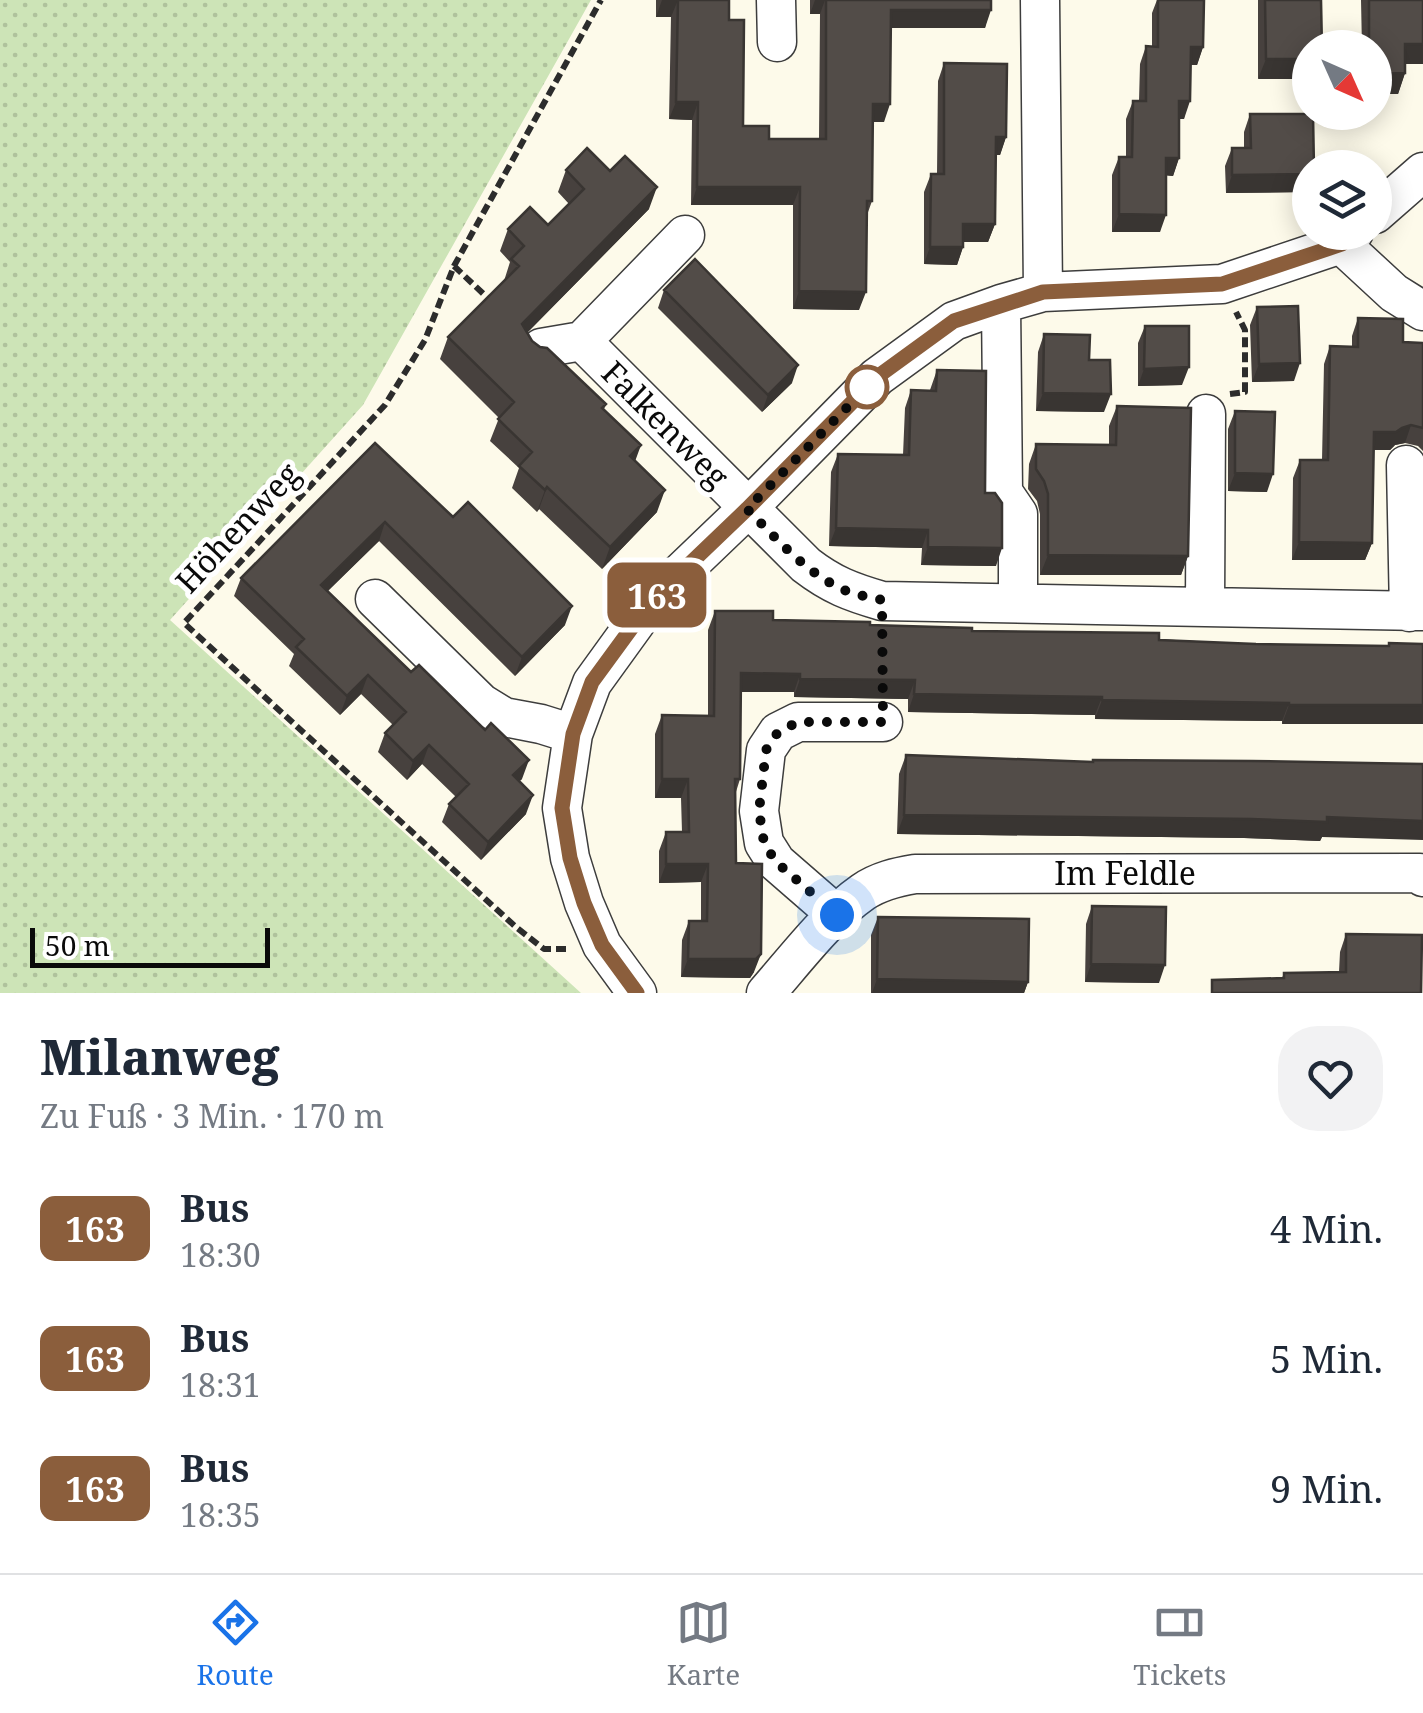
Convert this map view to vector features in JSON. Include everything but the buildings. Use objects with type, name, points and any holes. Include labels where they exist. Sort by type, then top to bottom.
[{"type":"street","points":[[776,0],[778,42]]},
{"type":"street","points":[[1040,0],[1043,292]]},
{"type":"street","points":[[1392,199],[1423,172]]},
{"type":"street","name":"Falkenweg","points":[[541,348],[582,341],[684,236]]},
{"type":"street","points":[[637,993],[602,945],[584,903],[562,808],[573,734],[592,682],[652,600],[877,377],[954,321],[1043,292],[1222,284],[1315,250]]},
{"type":"street","points":[[1358,250],[1394,293],[1423,311]]},
{"type":"street","points":[[1002,304],[1003,492],[1018,514],[1018,603]]},
{"type":"street","name":"Falkenweg","points":[[582,341],[806,565],[847,591],[882,600],[1416,611]]},
{"type":"street","points":[[1204,606],[1206,414]]},
{"type":"street","points":[[1406,465],[1416,611]]},
{"type":"street","points":[[376,599],[482,703],[504,717],[573,734]]},
{"type":"street","points":[[837,915],[776,862],[764,843],[759,811],[766,750],[778,732],[798,722],[883,722]]},
{"type":"street","name":"Im Feldle","points":[[766,993],[864,891],[889,879],[914,874],[1420,873],[1423,877]]},
{"type":"path","name":"Höhenweg","points":[[601,0],[454,266],[425,340],[384,405],[184,623],[516,928],[544,949],[602,945]]},
{"type":"path","points":[[454,266],[541,348]]},
{"type":"path","points":[[1206,414],[1210,397],[1245,392],[1245,330],[1222,284]]},
{"type":"green space","points":[[0,0],[591,0],[363,405],[170,620],[581,993],[0,993]]},
{"type":"bus line","name":"163","points":[[637,993],[602,945],[584,903],[570,858],[562,808],[573,734],[592,682],[652,600],[877,377],[954,321],[1043,292],[1222,284],[1324,250]]},
{"type":"route","points":[[837,915],[776,862],[764,843],[759,811],[766,750],[778,732],[798,722],[883,722],[882,600],[847,591],[826,580],[747,509],[877,377],[867,387]]}]
